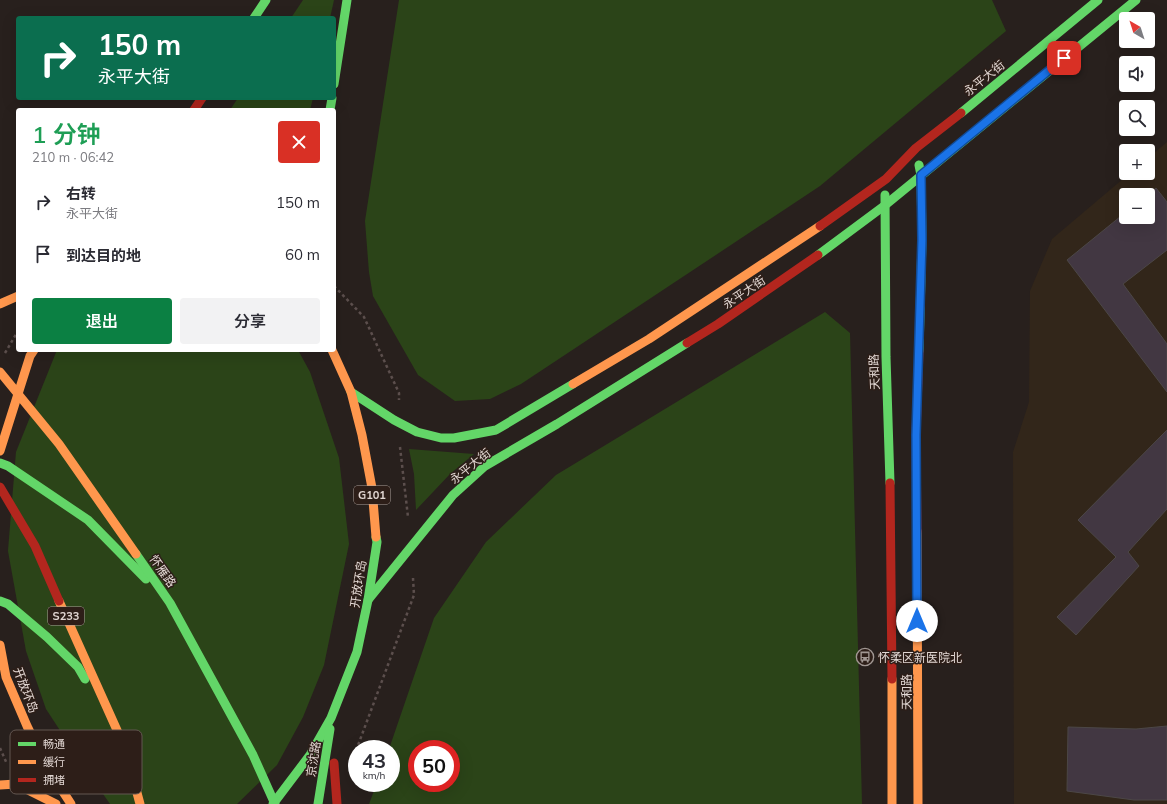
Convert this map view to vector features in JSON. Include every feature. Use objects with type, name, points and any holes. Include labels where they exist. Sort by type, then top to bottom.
[{"type":"main road","points":[[255,16],[266,0]]},
{"type":"main road","points":[[336,71],[347,0]]},
{"type":"main road","name":"永平大街","points":[[351,392],[397,422],[418,432],[442,438],[472,436],[496,430],[649,339],[845,209],[886,178],[916,148],[971,105],[1098,0]]},
{"type":"main road","name":"永平大街","points":[[368,600],[453,495],[485,466],[558,424],[718,324],[827,249],[884,206],[1136,0]]},
{"type":"main road","name":"天和路","points":[[916,148],[921,175],[922,240],[916,435],[918,804]]},
{"type":"main road","name":"天和路","points":[[886,178],[884,206],[886,357],[891,536],[892,804]]},
{"type":"main road","points":[[0,304],[16,297]]},
{"type":"main road","points":[[556,406],[564,397],[601,374],[649,339]]},
{"type":"main road","points":[[0,451],[30,356],[33,352]]},
{"type":"main road","name":"开放环岛","points":[[274,804],[310,755],[331,718],[357,652],[368,600],[376,542],[372,488],[362,435],[351,392],[333,352]]},
{"type":"main road","name":"怀雁路","points":[[0,372],[58,444],[170,602],[253,755],[274,804]]},
{"type":"main road","points":[[552,414],[552,419],[558,424]]},
{"type":"main road","points":[[0,463],[8,466],[88,520],[170,602]]},
{"type":"main road","name":"S233","points":[[0,487],[35,546],[117,730]]},
{"type":"main road","points":[[0,600],[8,604],[47,637],[78,667],[115,730]]},
{"type":"main road","name":"开放环岛","points":[[0,645],[6,677],[29,730]]},
{"type":"main road","points":[[331,718],[336,804]]},
{"type":"main road","name":"京沈路","points":[[318,804],[331,718]]},
{"type":"main road","points":[[0,785],[10,784]]},
{"type":"main road","points":[[36,794],[56,804]]},
{"type":"main road","name":"开放环岛","points":[[65,794],[71,804]]},
{"type":"main road","points":[[137,794],[140,804]]},
{"type":"path","points":[[4,356],[16,335]]},
{"type":"shaded area","points":[[1167,142],[1167,804],[1014,804],[1013,452],[1029,402],[1030,291],[1052,239],[1122,180],[1155,180],[1155,152]]},
{"type":"green space","points":[[303,0],[334,0],[330,16],[292,16]]},
{"type":"green space","points":[[399,0],[992,0],[1006,31],[820,186],[521,384],[490,399],[455,401],[418,375],[373,296],[369,272],[365,221]]},
{"type":"green space","points":[[237,100],[312,100],[310,108],[231,108]]},
{"type":"green space","points":[[825,312],[850,333],[862,804],[369,804],[374,792],[400,792],[400,740],[392,740],[434,618],[486,542],[556,475]]},
{"type":"green space","points":[[56,352],[299,352],[310,372],[339,458],[349,544],[324,665],[303,717],[277,765],[237,804],[110,804],[103,794],[142,794],[142,730],[60,730],[46,709],[26,651],[8,551],[16,452]]},
{"type":"green space","points":[[409,449],[474,454],[450,474],[416,510],[414,474]]},
{"type":"building","points":[[1156,188],[1167,202],[1167,250],[1123,284],[1167,344],[1167,392],[1067,260],[1119,218],[1119,224],[1155,224]]},
{"type":"building","points":[[1167,430],[1167,509],[1128,552],[1139,566],[1076,635],[1057,617],[1116,557],[1078,520]]},
{"type":"building","points":[[1167,726],[1167,800],[1134,800],[1067,791],[1068,727],[1136,729]]},
{"type":"traffic: fast","points":[[255,16],[266,0]]},
{"type":"traffic: fast","points":[[336,71],[347,0]]},
{"type":"traffic: fast","points":[[961,113],[1098,0]]},
{"type":"traffic: fast","points":[[818,255],[884,206],[1136,0]]},
{"type":"traffic: fast","points":[[330,108],[332,100]]},
{"type":"traffic: fast","points":[[919,165],[921,175],[922,240],[919,351]]},
{"type":"traffic: fast","points":[[885,195],[886,357],[890,483]]},
{"type":"traffic: fast","points":[[368,600],[453,495],[485,466],[557,424],[687,343]]},
{"type":"traffic: fast","points":[[351,392],[394,420],[417,432],[441,438],[454,438],[496,430],[573,384]]},
{"type":"traffic: fast","points":[[0,463],[8,466],[88,520],[146,579]]},
{"type":"traffic: fast","points":[[273,804],[310,755],[331,718],[357,652],[368,600],[377,542],[376,537]]},
{"type":"traffic: fast","points":[[136,554],[170,603],[253,755],[275,804]]},
{"type":"traffic: fast","points":[[0,601],[8,604],[47,637],[78,667],[85,679]]},
{"type":"traffic: fast","points":[[318,804],[330,729]]},
{"type":"traffic: slow","points":[[573,384],[649,339],[820,226]]},
{"type":"traffic: slow","points":[[0,304],[16,297]]},
{"type":"traffic: slow","points":[[0,451],[30,356],[33,352]]},
{"type":"traffic: slow","points":[[333,352],[351,392],[362,435],[372,488],[376,537]]},
{"type":"traffic: slow","points":[[0,372],[59,444],[136,554]]},
{"type":"traffic: slow","points":[[917,531],[918,804]]},
{"type":"traffic: slow","points":[[59,601],[117,730]]},
{"type":"traffic: slow","points":[[0,645],[6,677],[29,730]]},
{"type":"traffic: slow","points":[[892,679],[892,804]]},
{"type":"traffic: slow","points":[[0,785],[10,784]]},
{"type":"traffic: slow","points":[[36,794],[56,804]]},
{"type":"traffic: slow","points":[[65,794],[71,804]]},
{"type":"traffic: slow","points":[[137,794],[140,804]]},
{"type":"traffic: jam","points":[[195,108],[201,100]]},
{"type":"traffic: jam","points":[[820,226],[886,179],[916,148],[961,113]]},
{"type":"traffic: jam","points":[[687,343],[718,324],[818,255]]},
{"type":"traffic: jam","points":[[917,531],[916,435],[919,351]]},
{"type":"traffic: jam","points":[[890,483],[892,679]]},
{"type":"traffic: jam","points":[[0,487],[35,546],[59,601]]},
{"type":"traffic: jam","points":[[334,763],[337,804]]},
{"type":"place","name":"怀柔区新医院北","points":[[865,657]]},
{"type":"route","points":[[917,621],[916,435],[922,240],[921,175],[1064,58]]}]
